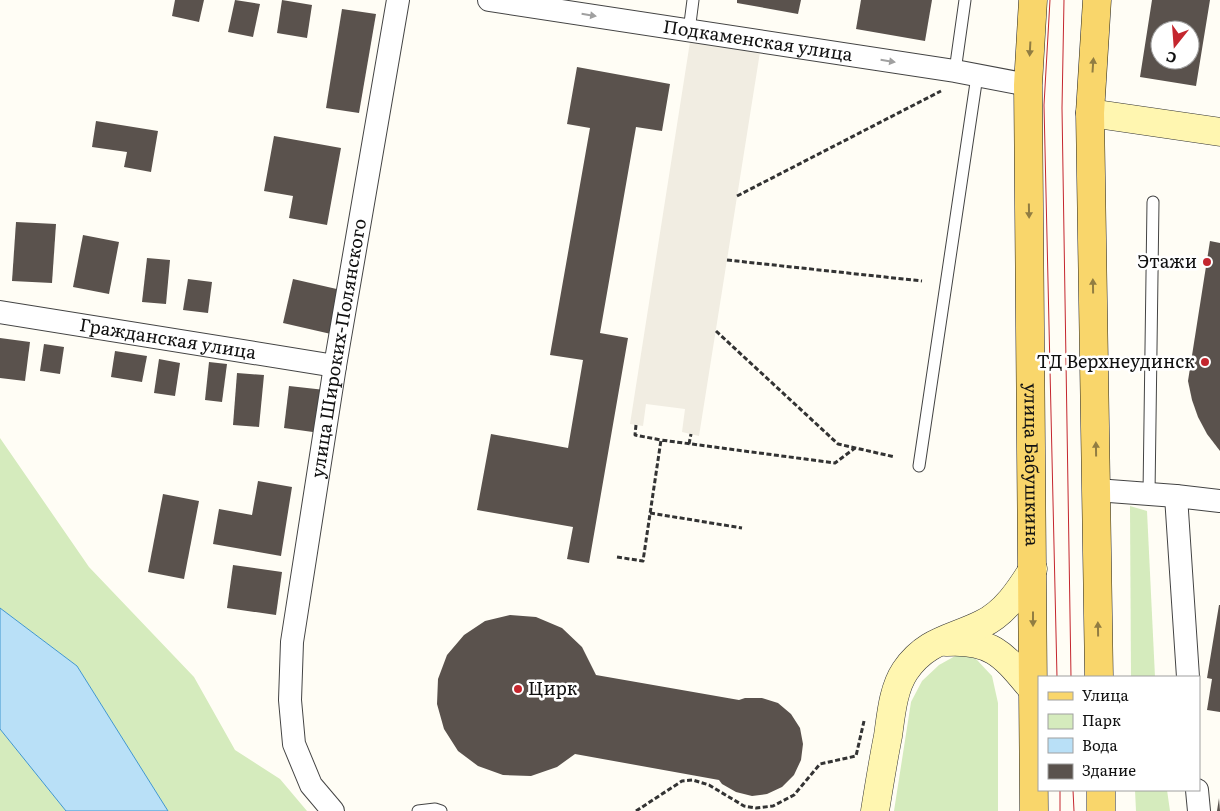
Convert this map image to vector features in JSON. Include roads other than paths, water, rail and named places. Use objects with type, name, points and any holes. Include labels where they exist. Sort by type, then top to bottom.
[{"type":"main road","name":"улица Бабушкина","points":[[1033,0],[1028,84],[1034,811]]},
{"type":"main road","points":[[1097,0],[1090,114],[1099,676]]},
{"type":"main road","points":[[1101,791],[1101,811]]},
{"type":"street","name":"улица Широких-Полянского","points":[[333,811],[311,785],[294,744],[290,700],[292,642],[335,366],[398,0]]},
{"type":"street","name":"Подкаменская улица","points":[[489,0],[557,5],[689,31],[1028,84]]},
{"type":"street","points":[[1090,114],[1220,132]]},
{"type":"street","name":"Гражданская улица","points":[[0,312],[335,366]]},
{"type":"street","points":[[1096,490],[1220,501]]},
{"type":"street","points":[[1176,496],[1188,676]]},
{"type":"street","points":[[875,811],[894,700],[905,671],[916,658],[934,643],[983,624],[1014,598],[1033,569]]},
{"type":"street","points":[[934,643],[962,641],[984,646],[1000,653],[1033,690]]},
{"type":"street","points":[[1197,791],[1199,811]]},
{"type":"lane","points":[[689,31],[693,0]]},
{"type":"lane","points":[[955,72],[965,0]]},
{"type":"lane","points":[[919,466],[977,76]]},
{"type":"lane","points":[[1149,494],[1153,202]]},
{"type":"lane","points":[[418,811],[435,809],[440,811]]},
{"type":"water","points":[[0,608],[77,666],[168,811],[66,811],[0,729]]},
{"type":"tram line","points":[[1050,0],[1044,105],[1057,676]]},
{"type":"tram line","points":[[1064,0],[1062,108],[1071,676]]},
{"type":"tram line","points":[[1060,791],[1060,811]]},
{"type":"tram line","points":[[1073,791],[1074,811]]},
{"type":"place","name":"Этажи","points":[[1207,262]]},
{"type":"place","name":"ТД Верхнеудинск","points":[[1205,362]]},
{"type":"place","name":"Цирк","points":[[518,689]]}]
